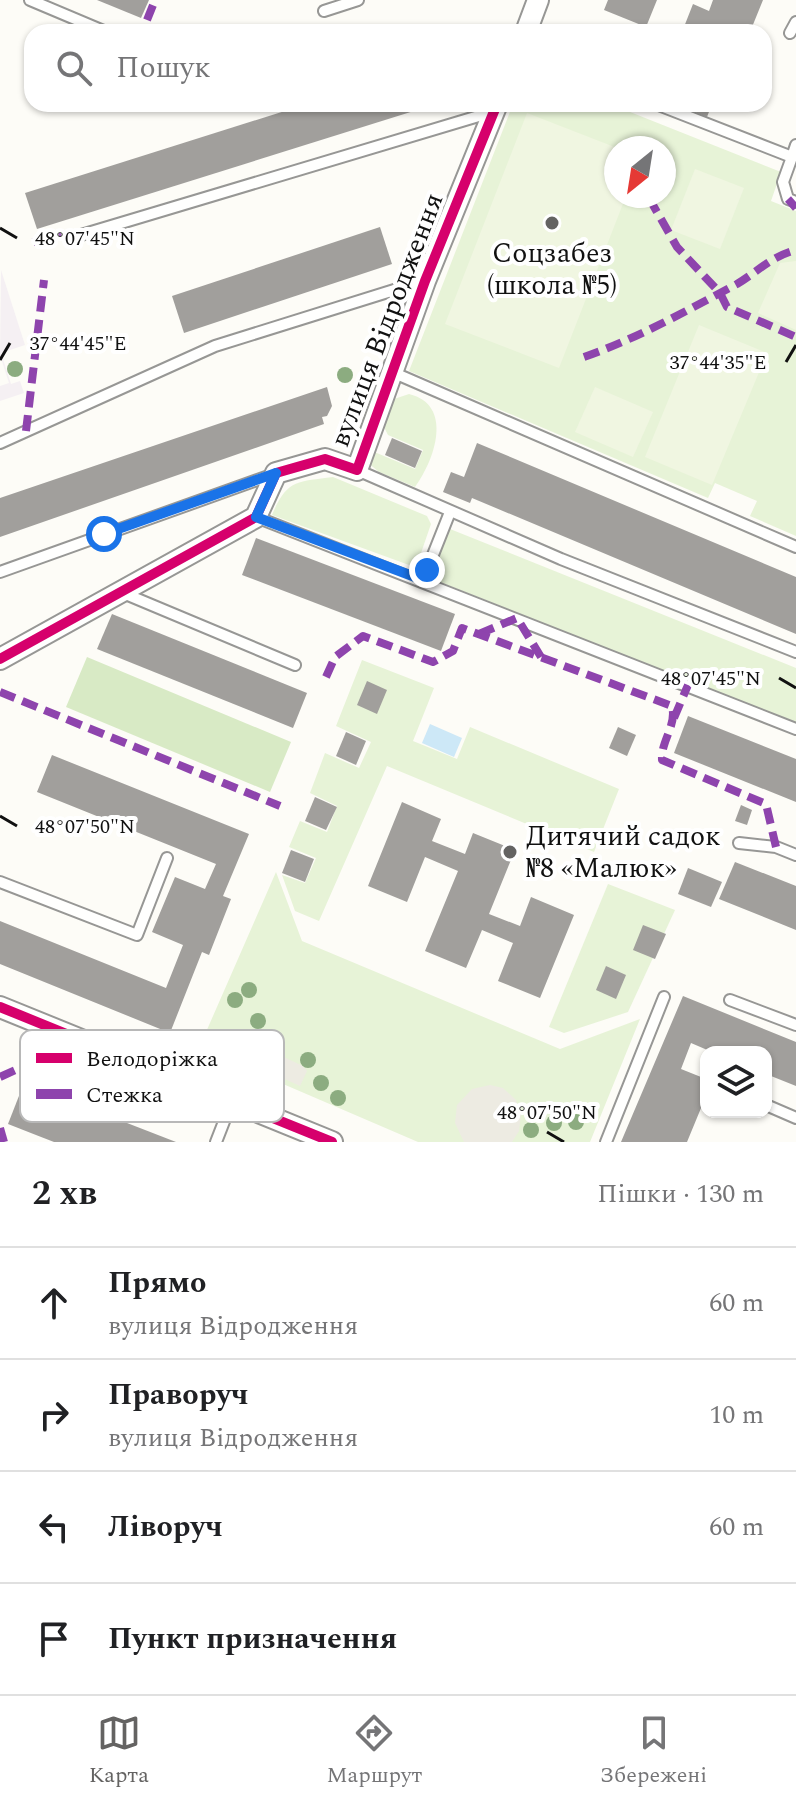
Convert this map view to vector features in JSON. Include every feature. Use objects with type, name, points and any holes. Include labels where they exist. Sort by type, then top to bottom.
[{"type":"street","points":[[529,24],[538,0]]},
{"type":"street","name":"вулиця Відродження","points":[[276,473],[325,459],[357,470],[425,281],[493,112]]},
{"type":"street","points":[[0,659],[256,517],[276,473]]},
{"type":"street","points":[[0,1007],[57,1030]]},
{"type":"street","points":[[283,1122],[332,1142]]},
{"type":"lane","points":[[30,0],[87,24]]},
{"type":"lane","points":[[324,11],[358,0]]},
{"type":"lane","points":[[790,33],[795,20]]},
{"type":"lane","points":[[71,238],[482,112]]},
{"type":"lane","points":[[677,112],[792,157]]},
{"type":"lane","points":[[796,145],[783,182],[788,199],[796,202]]},
{"type":"lane","points":[[0,443],[215,346],[425,281]]},
{"type":"lane","points":[[392,372],[796,547]]},
{"type":"lane","points":[[357,470],[450,512],[796,652]]},
{"type":"lane","name":"вулиця Відродження","points":[[0,572],[276,473]]},
{"type":"lane","points":[[423,580],[450,512]]},
{"type":"lane","points":[[256,517],[796,729]]},
{"type":"lane","points":[[123,593],[295,665]]},
{"type":"lane","points":[[739,843],[776,847],[796,855]]},
{"type":"lane","points":[[0,882],[137,935],[167,858]]},
{"type":"lane","points":[[606,1142],[664,997]]},
{"type":"lane","points":[[730,1000],[796,1025]]},
{"type":"lane","points":[[772,1108],[796,1118]]},
{"type":"lane","points":[[216,1142],[224,1122]]},
{"type":"shaded area","points":[[1,270],[25,345],[1,353],[11,384],[20,381],[24,393],[0,401],[0,386],[9,383],[0,355]]},
{"type":"shaded area","points":[[284,1057],[307,1071],[300,1086],[284,1079]]},
{"type":"shaded area","points":[[490,1085],[503,1088],[516,1100],[521,1114],[519,1131],[512,1142],[464,1142],[455,1123],[457,1105],[472,1089]]},
{"type":"green space","points":[[510,112],[630,112],[781,172],[771,201],[796,211],[796,536],[750,516],[757,501],[715,483],[708,498],[409,371]]},
{"type":"green space","points":[[527,113],[604,143],[604,208],[621,208],[559,368],[445,324]]},
{"type":"green space","points":[[695,169],[744,188],[720,249],[671,230]]},
{"type":"green space","points":[[796,261],[796,330],[758,313],[780,263]]},
{"type":"green space","points":[[699,325],[767,353],[712,485],[645,457]]},
{"type":"green space","points":[[595,387],[653,412],[633,457],[575,432]]},
{"type":"green space","points":[[409,394],[423,400],[432,409],[436,421],[434,449],[415,487],[379,472],[367,462],[372,451],[415,469],[423,450],[388,435],[383,425],[388,401]]},
{"type":"green space","points":[[333,477],[427,516],[431,524],[421,553],[409,565],[272,515],[288,488],[310,480]]},
{"type":"green space","points":[[450,529],[796,668],[796,723],[430,578]]},
{"type":"green space","points":[[87,657],[291,742],[270,792],[66,707]]},
{"type":"green space","points":[[362,660],[434,688],[413,741],[457,759],[470,727],[619,789],[594,852],[387,766],[319,921],[295,911],[282,875],[305,883],[316,858],[289,847],[300,821],[327,832],[337,806],[310,793],[325,753],[359,768],[371,742],[336,726]]},
{"type":"green space","points":[[276,872],[302,941],[560,1049],[640,1019],[590,1142],[418,1142],[284,1084],[284,1030],[207,1030]]},
{"type":"green space","points":[[608,884],[675,910],[628,1012],[564,1033],[549,1027]]},
{"type":"water","points":[[430,724],[462,738],[454,757],[422,743]]},
{"type":"building","points":[[97,0],[149,0],[141,18]]},
{"type":"building","points":[[608,0],[657,0],[647,24],[639,24],[604,10]]},
{"type":"building","points":[[713,0],[763,0],[753,24],[685,24],[693,4],[709,11]]},
{"type":"building","points":[[282,112],[411,112],[37,229],[25,193]]},
{"type":"building","points":[[380,227],[392,264],[184,333],[172,296]]},
{"type":"building","points":[[327,387],[332,406],[327,416],[322,417],[324,424],[0,537],[0,498]]},
{"type":"building","points":[[392,438],[422,451],[415,468],[385,455]]},
{"type":"building","points":[[477,443],[796,577],[796,634],[472,498],[470,503],[443,492],[451,472],[464,477]]},
{"type":"building","points":[[256,538],[455,614],[441,651],[242,575]]},
{"type":"building","points":[[112,614],[307,693],[293,728],[97,649]]},
{"type":"building","points":[[367,681],[387,690],[377,714],[357,705]]},
{"type":"building","points":[[688,716],[796,759],[796,802],[674,753]]},
{"type":"building","points":[[618,727],[636,735],[627,756],[609,748]]},
{"type":"building","points":[[346,732],[366,741],[356,765],[336,756]]},
{"type":"building","points":[[52,755],[249,834],[223,896],[231,899],[209,955],[202,952],[171,1030],[163,1030],[0,964],[0,921],[166,988],[183,945],[152,932],[175,877],[205,889],[216,864],[37,792]]},
{"type":"building","points":[[315,797],[337,807],[326,830],[305,821]]},
{"type":"building","points":[[402,802],[441,819],[432,841],[465,854],[473,833],[515,850],[489,914],[520,926],[531,897],[574,915],[540,998],[498,981],[513,943],[482,930],[466,968],[425,951],[458,871],[425,857],[407,902],[368,886]]},
{"type":"building","points":[[741,805],[752,810],[747,825],[735,821]]},
{"type":"building","points":[[291,850],[314,859],[305,882],[282,873]]},
{"type":"building","points":[[735,862],[796,886],[796,930],[719,899]]},
{"type":"building","points":[[688,868],[722,882],[711,907],[678,894]]},
{"type":"building","points":[[643,925],[666,934],[655,959],[633,950]]},
{"type":"building","points":[[606,966],[626,975],[616,999],[596,990]]},
{"type":"building","points":[[683,996],[796,1042],[796,1086],[772,1076],[772,1046],[700,1047],[691,1043],[681,1069],[700,1077],[700,1111],[687,1142],[621,1142]]},
{"type":"building","points":[[20,1093],[20,1122],[124,1122],[176,1142],[54,1142],[8,1124]]},
{"type":"marked path","points":[[147,20],[155,0]]},
{"type":"marked path","points":[[788,199],[796,208]]},
{"type":"marked path","points":[[655,208],[677,247],[720,293],[727,307],[796,337]]},
{"type":"marked path","points":[[33,242],[59,234],[71,238]]},
{"type":"marked path","points":[[584,357],[662,324],[737,284],[779,256],[796,250]]},
{"type":"marked path","points":[[26,431],[44,280]]},
{"type":"marked path","points":[[479,634],[517,618],[541,657]]},
{"type":"marked path","points":[[326,677],[335,657],[363,636],[433,662],[453,651],[462,628],[672,706],[672,720],[662,760],[766,804],[776,847]]},
{"type":"marked path","points":[[674,718],[688,685]]},
{"type":"marked path","points":[[0,692],[280,806]]},
{"type":"marked path","points":[[0,1077],[20,1068]]},
{"type":"marked path","points":[[0,1128],[4,1142]]},
{"type":"cycle path","points":[[0,659],[256,517],[276,473],[325,459],[357,470],[425,281],[494,112]]},
{"type":"cycle path","points":[[0,1007],[57,1030]]},
{"type":"cycle path","points":[[283,1122],[332,1142]]},
{"type":"place","name":"Соцзабез (школа №5)","points":[[552,223]]},
{"type":"place","name":"Дитячий садок №8 «Малюк»","points":[[510,852]]},
{"type":"route","points":[[104,534],[276,473],[256,517],[423,580],[427,570]]}]
